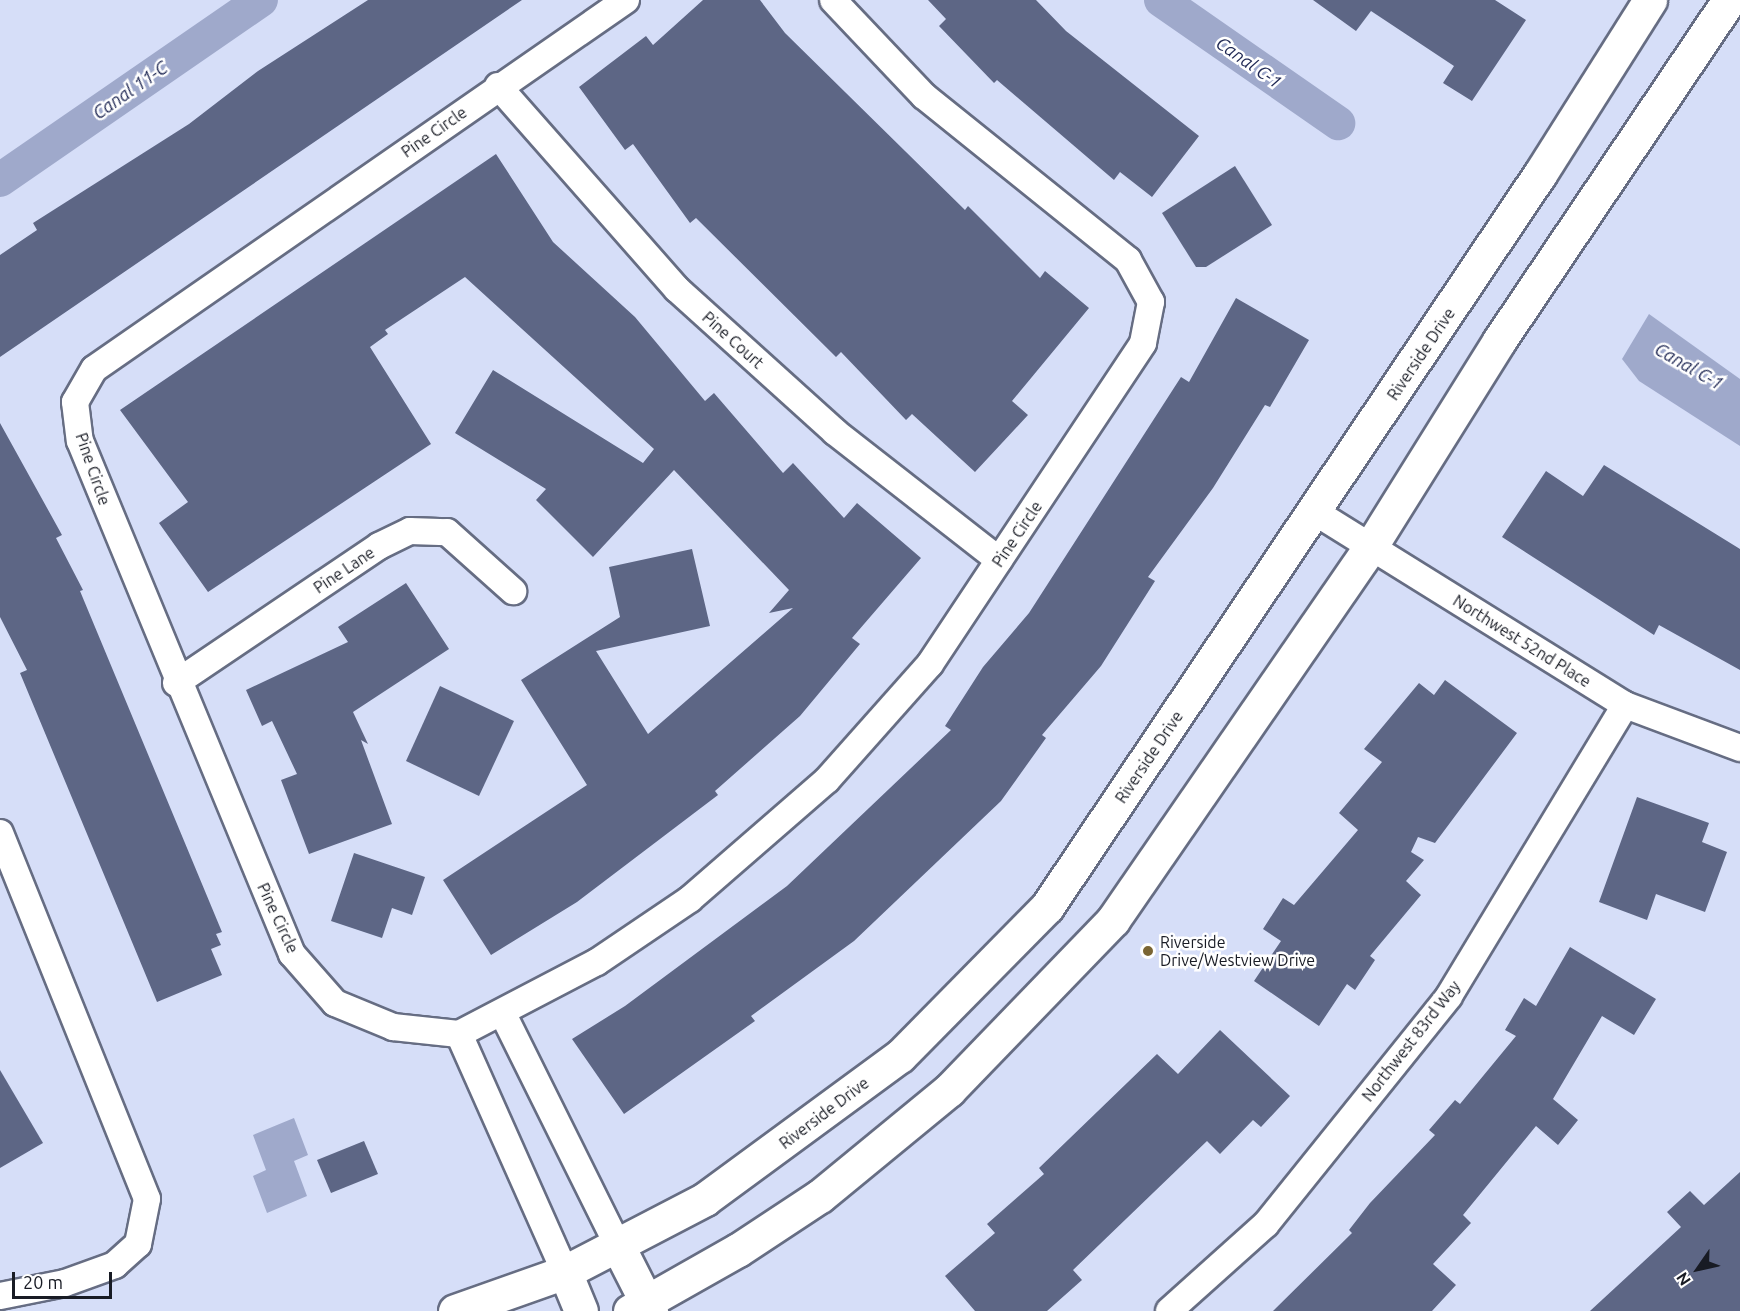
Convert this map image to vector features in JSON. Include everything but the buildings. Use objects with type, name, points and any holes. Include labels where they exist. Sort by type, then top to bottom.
[{"type":"street","name":"Pine Circle","points":[[626,0],[498,86],[94,369],[75,402],[80,441],[176,683],[292,954],[335,1003],[393,1027],[459,1034],[503,1014],[597,962],[690,899],[827,780],[930,664],[1143,343],[1151,302],[1128,260],[924,96],[833,0]]},
{"type":"street","points":[[503,1014],[618,1246],[643,1308],[738,1250],[847,1173],[948,1090],[1113,920],[1371,546],[1499,341],[1729,0]]},
{"type":"street","name":"Riverside Drive","points":[[455,1311],[565,1272],[705,1199],[825,1114],[900,1056],[1047,907],[1315,512],[1648,1]]},
{"type":"street","name":"Pine Court","points":[[498,86],[677,289],[835,432],[999,560]]},
{"type":"street","name":"Northwest 52nd Place","points":[[1315,512],[1625,705],[1740,748]]},
{"type":"street","name":"Pine Lane","points":[[176,683],[379,546],[410,531],[447,532],[513,591]]},
{"type":"street","name":"Northwest 83rd Way","points":[[1169,1311],[1266,1224],[1449,996],[1625,705]]},
{"type":"street","points":[[0,833],[147,1199],[138,1244],[116,1265],[65,1282],[0,1296]]},
{"type":"street","points":[[459,1034],[581,1311]]},
{"type":"water","points":[[1649,314],[1740,379],[1740,446],[1639,381],[1622,359]]},
{"type":"water","points":[[294,1118],[308,1155],[294,1161],[307,1196],[267,1213],[253,1176],[266,1170],[253,1135]]},
{"type":"waterway","name":"Canal 11-C","points":[[0,180],[261,0]]},
{"type":"waterway","name":"Canal C-1","points":[[1161,0],[1338,123]]},
{"type":"place","name":"Riverside Drive/Westview Drive","points":[[1148,951]]}]
